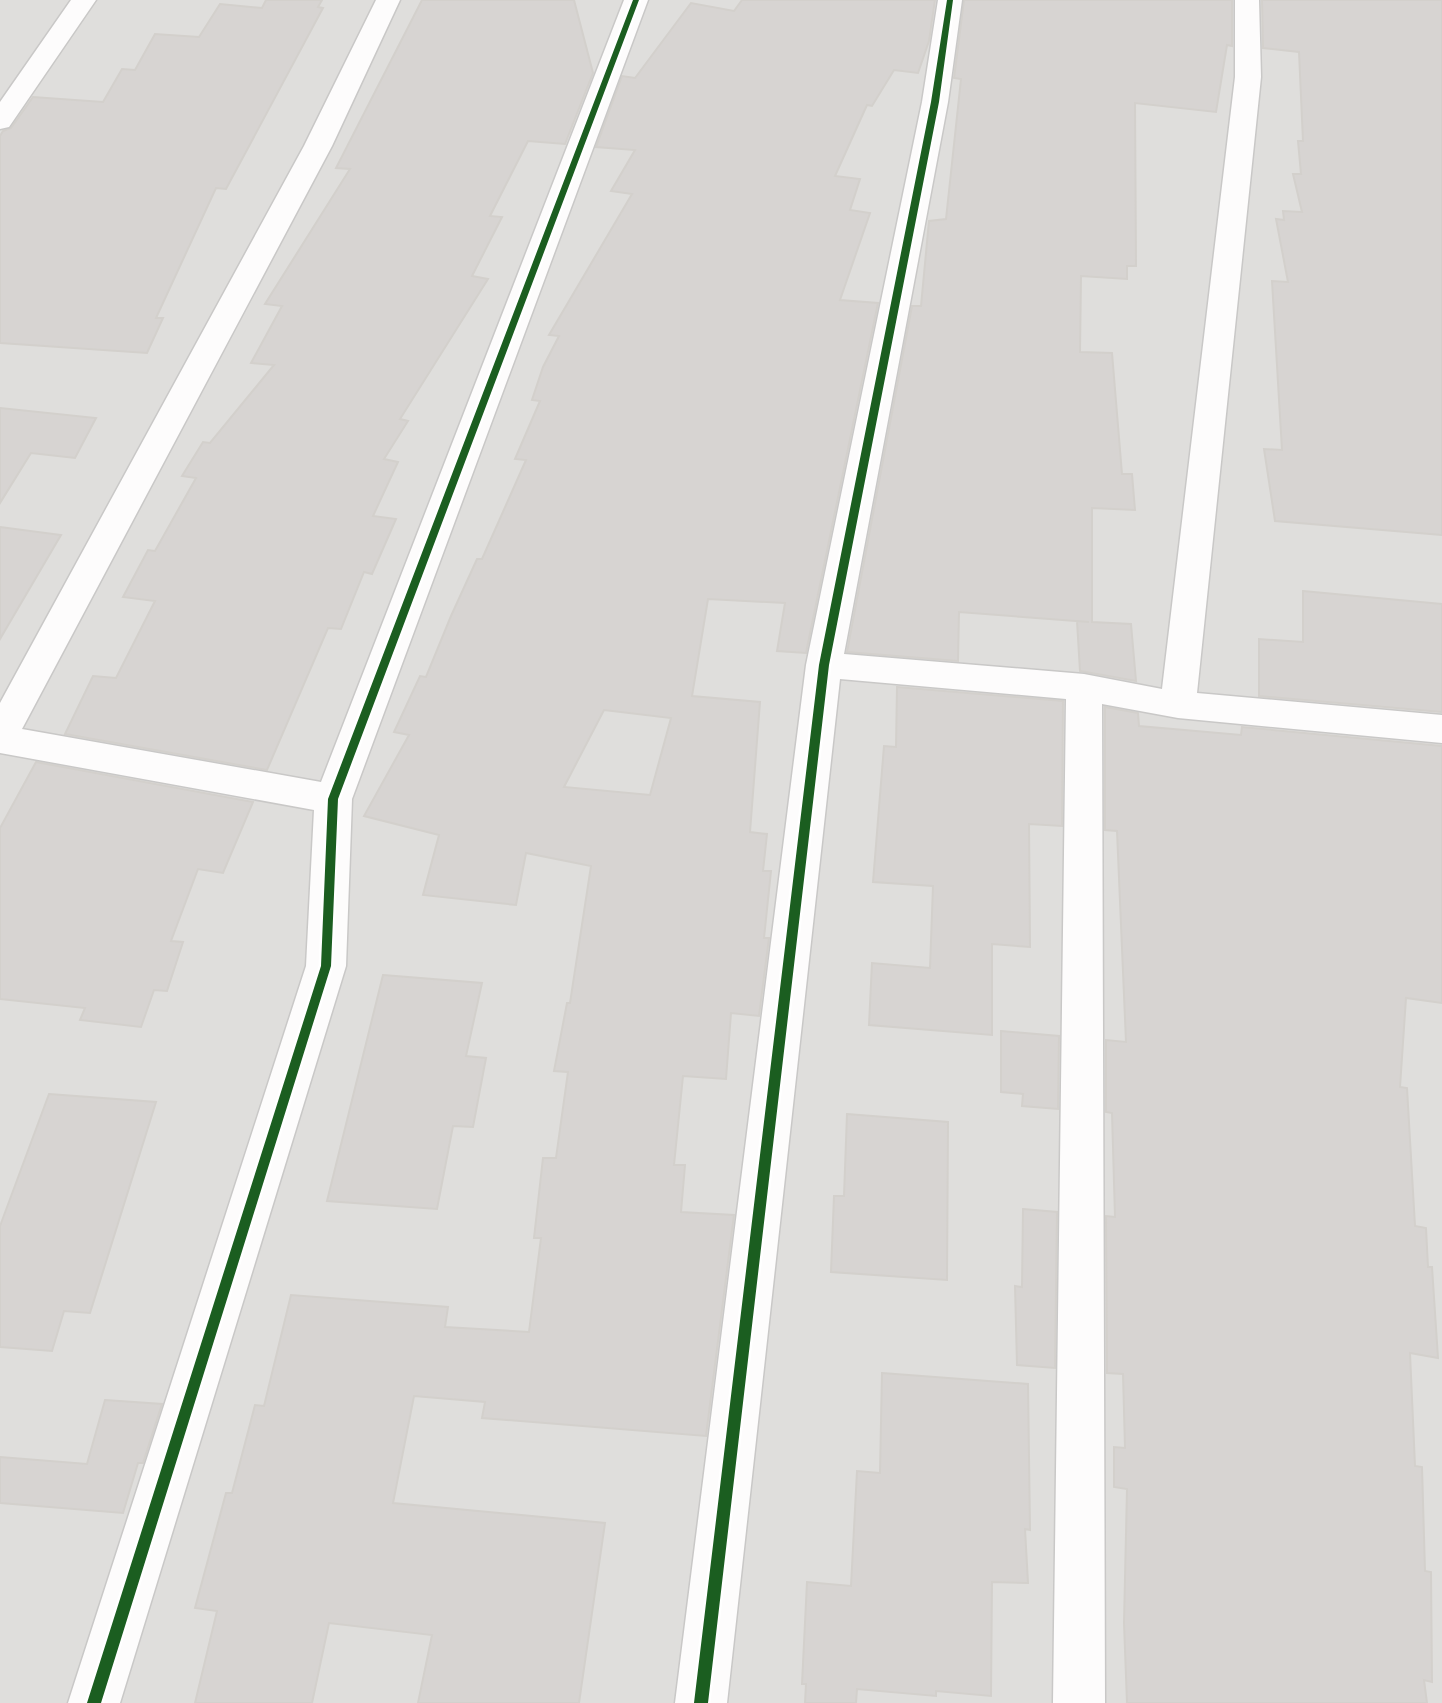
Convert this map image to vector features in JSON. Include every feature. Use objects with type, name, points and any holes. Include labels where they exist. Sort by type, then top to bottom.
[{"type":"street","points":[[0,121],[84,0]]},
{"type":"street","points":[[333,799],[0,738],[318,146],[388,0]]},
{"type":"street","points":[[94,1703],[326,966],[333,799],[636,0]]},
{"type":"street","points":[[701,1703],[824,665],[935,102],[950,0]]},
{"type":"street","points":[[1178,705],[1248,77],[1247,0]]},
{"type":"street","points":[[824,665],[1084,687],[1178,705],[1442,729]]},
{"type":"street","points":[[1079,1703],[1084,687]]},
{"type":"shaded area","points":[[0,0],[1442,0],[1442,1703],[0,1703]]},
{"type":"building","points":[[266,0],[322,0],[318,7],[323,8],[226,189],[216,188],[156,318],[163,318],[147,353],[0,343],[0,136],[3,131],[11,128],[33,97],[103,102],[122,69],[135,70],[155,34],[199,37],[220,4],[262,8]]},
{"type":"building","points":[[422,0],[574,0],[593,73],[565,144],[528,141],[490,216],[502,217],[472,276],[488,279],[400,419],[408,421],[384,459],[398,462],[373,516],[396,519],[372,574],[364,572],[341,629],[328,628],[267,770],[65,734],[93,676],[116,678],[155,601],[123,597],[148,550],[155,551],[196,478],[182,476],[203,442],[210,443],[274,365],[251,363],[282,306],[265,304],[350,169],[336,168]]},
{"type":"building","points":[[742,0],[935,0],[929,41],[918,73],[894,70],[872,106],[867,105],[835,176],[860,179],[850,210],[870,213],[840,300],[878,303],[806,653],[777,651],[785,603],[708,599],[692,696],[760,702],[750,832],[767,834],[763,871],[771,871],[764,938],[769,938],[759,1016],[731,1013],[726,1079],[683,1076],[674,1165],[685,1165],[681,1212],[734,1215],[706,1436],[482,1418],[485,1402],[414,1396],[393,1503],[605,1523],[579,1703],[418,1703],[432,1635],[329,1623],[312,1703],[195,1703],[217,1611],[195,1608],[226,1493],[232,1493],[255,1405],[264,1406],[291,1295],[448,1307],[445,1327],[529,1332],[541,1238],[534,1238],[543,1158],[556,1158],[568,1072],[554,1071],[567,1003],[570,1003],[591,866],[526,853],[516,905],[423,895],[439,835],[364,816],[409,735],[394,732],[420,676],[426,677],[477,559],[482,559],[526,460],[515,459],[540,401],[532,400],[543,367],[559,336],[549,335],[632,194],[611,191],[635,150],[596,147],[622,76],[635,78],[691,3],[734,11]],"holes":[[[604,710],[671,718],[650,795],[564,787]]]},
{"type":"building","points":[[964,0],[1232,0],[1232,46],[1227,45],[1216,112],[1135,103],[1136,266],[1127,266],[1127,279],[1081,276],[1080,352],[1112,353],[1122,474],[1132,474],[1135,510],[1092,508],[1092,622],[1131,624],[1136,681],[1080,671],[1077,621],[959,612],[958,661],[847,652],[912,306],[921,306],[929,221],[946,219],[961,79],[954,78]]},
{"type":"building","points":[[1262,0],[1442,0],[1442,535],[1275,521],[1264,449],[1282,450],[1272,281],[1288,282],[1276,219],[1284,220],[1283,211],[1302,212],[1293,174],[1301,174],[1298,141],[1303,141],[1299,52],[1263,48]]},
{"type":"building","points":[[0,408],[96,418],[75,458],[31,453],[0,503]]},
{"type":"building","points":[[0,527],[61,535],[0,639]]},
{"type":"building","points":[[1303,591],[1442,604],[1442,712],[1259,696],[1259,639],[1303,642]]},
{"type":"building","points":[[897,687],[1063,701],[1062,826],[1029,824],[1030,947],[992,944],[992,1035],[869,1025],[872,963],[930,968],[933,886],[873,882],[884,746],[896,747]]},
{"type":"building","points":[[1105,707],[1138,713],[1139,726],[1241,735],[1242,727],[1442,746],[1442,1003],[1406,998],[1400,1087],[1407,1088],[1415,1226],[1426,1228],[1428,1267],[1432,1267],[1438,1358],[1410,1353],[1415,1466],[1422,1467],[1425,1571],[1431,1572],[1432,1682],[1424,1680],[1427,1703],[1127,1703],[1124,1623],[1127,1489],[1114,1487],[1114,1447],[1125,1448],[1123,1374],[1107,1373],[1106,1216],[1115,1217],[1112,1113],[1106,1112],[1106,1040],[1126,1042],[1117,831],[1105,830]]},
{"type":"building","points":[[36,762],[253,802],[223,873],[198,869],[171,941],[183,942],[167,991],[154,990],[141,1027],[80,1020],[85,1008],[0,999],[0,828]]},
{"type":"building","points":[[383,975],[482,983],[466,1056],[486,1058],[473,1127],[453,1126],[437,1209],[327,1201]]},
{"type":"building","points":[[1001,1031],[1059,1036],[1058,1109],[1022,1106],[1023,1094],[1001,1092]]},
{"type":"building","points":[[49,1094],[156,1102],[90,1313],[64,1311],[52,1351],[0,1347],[0,1226]]},
{"type":"building","points":[[847,1114],[948,1122],[947,1280],[831,1272],[834,1196],[844,1196]]},
{"type":"building","points":[[1023,1209],[1057,1212],[1055,1368],[1017,1365],[1015,1286],[1022,1287]]},
{"type":"building","points":[[882,1373],[1028,1384],[1030,1530],[1025,1529],[1028,1583],[992,1582],[991,1696],[936,1691],[936,1696],[857,1689],[856,1703],[805,1703],[806,1684],[802,1684],[807,1582],[851,1586],[857,1471],[880,1473]]},
{"type":"building","points":[[105,1400],[162,1404],[143,1463],[138,1463],[123,1513],[0,1503],[0,1457],[87,1464]]},
{"type":"cycle path","points":[[94,1703],[326,966],[333,799],[636,0]]},
{"type":"cycle path","points":[[701,1703],[824,665],[935,102],[950,0]]}]
